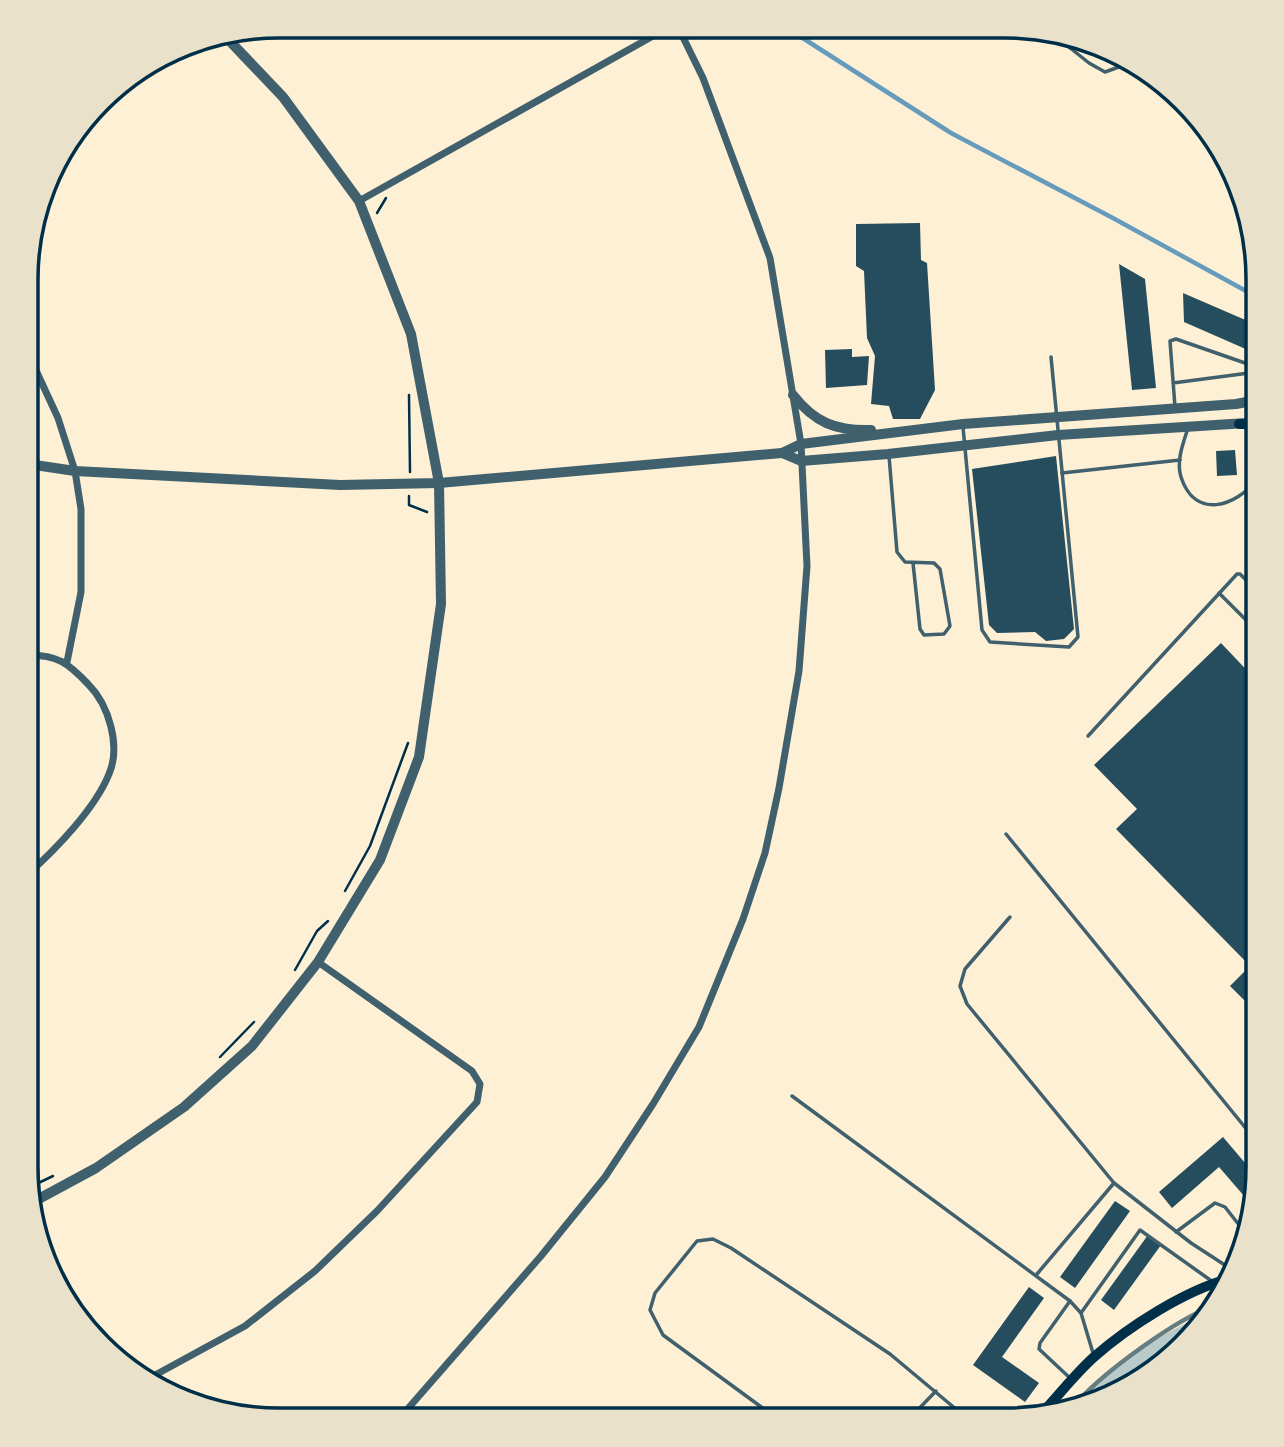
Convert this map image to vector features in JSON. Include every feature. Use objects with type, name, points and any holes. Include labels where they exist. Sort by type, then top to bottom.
[{"type":"main road","points":[[1239,424],[1245,424]]},
{"type":"main road","points":[[1050,1404],[1094,1358],[1167,1305],[1214,1283]]},
{"type":"street","points":[[359,201],[649,38]]},
{"type":"street","points":[[408,1408],[541,1256],[605,1177],[653,1104],[699,1027],[744,919],[765,853],[779,788],[799,671],[807,566],[801,444],[771,258],[702,78],[683,38]]},
{"type":"street","points":[[41,1198],[96,1168],[184,1107],[252,1046],[318,962],[380,860],[419,757],[441,604],[439,483],[411,334],[359,201],[283,97],[233,44]]},
{"type":"street","points":[[38,376],[58,418],[75,471],[81,509],[81,592],[67,663]]},
{"type":"street","points":[[793,395],[809,412],[834,428],[899,433]]},
{"type":"street","points":[[38,466],[75,471],[340,485],[439,483],[782,453],[801,444],[963,424],[1245,402]]},
{"type":"street","points":[[782,453],[800,461],[1058,435],[1239,424]]},
{"type":"street","points":[[38,655],[67,663],[95,690],[107,713],[114,743],[110,773],[92,805],[39,862]]},
{"type":"street","points":[[156,1374],[245,1326],[315,1270],[377,1211],[477,1102],[480,1084],[472,1071],[318,962]]},
{"type":"lane","points":[[1070,48],[1089,64],[1105,72],[1118,67]]},
{"type":"lane","points":[[1175,409],[1170,341],[1176,339],[1245,363]]},
{"type":"lane","points":[[963,424],[982,630],[990,642],[1069,647],[1078,637],[1051,356]]},
{"type":"lane","points":[[1173,383],[1245,373]]},
{"type":"lane","points":[[1188,426],[1180,460],[1181,476],[1191,494],[1201,502],[1216,507],[1230,502],[1245,489]]},
{"type":"lane","points":[[888,454],[897,552],[905,562],[934,563],[940,569],[950,626],[944,634],[924,635],[920,629],[913,563]]},
{"type":"lane","points":[[1062,473],[1180,460]]},
{"type":"lane","points":[[1088,736],[1239,573],[1245,579]]},
{"type":"lane","points":[[1219,593],[1245,619]]},
{"type":"lane","points":[[1006,834],[1245,1127]]},
{"type":"lane","points":[[1010,917],[965,969],[960,986],[967,1003],[1114,1183],[1224,1264]]},
{"type":"lane","points":[[792,1096],[1037,1274],[1070,1301],[1081,1313],[1094,1358]]},
{"type":"lane","points":[[1037,1274],[1114,1183]]},
{"type":"lane","points":[[1177,1232],[1215,1203],[1224,1207],[1238,1224]]},
{"type":"lane","points":[[1081,1313],[1140,1230],[1214,1283]]},
{"type":"lane","points":[[763,1408],[663,1335],[650,1310],[655,1293],[697,1241],[713,1239],[730,1248],[890,1354],[955,1408]]},
{"type":"lane","points":[[1070,1301],[1040,1343],[1039,1349],[1073,1380]]},
{"type":"lane","points":[[920,1408],[936,1391]]},
{"type":"path","points":[[376,216],[387,198]]},
{"type":"path","points":[[409,390],[408,505],[427,512]]},
{"type":"path","points":[[344,895],[370,846],[411,737]]},
{"type":"path","points":[[295,970],[317,930],[331,919]]},
{"type":"path","points":[[217,1060],[262,1014]]},
{"type":"path","points":[[39,1183],[53,1176]]},
{"type":"shaded area","points":[[1189,1322],[1163,1349],[1138,1368],[1087,1394],[1138,1352]]},
{"type":"building","points":[[920,223],[921,260],[927,263],[935,390],[920,419],[893,419],[889,406],[871,404],[875,356],[867,338],[864,271],[856,266],[856,224]]},
{"type":"building","points":[[1119,264],[1145,279],[1156,388],[1132,390]]},
{"type":"building","points":[[1183,293],[1245,320],[1245,349],[1184,322]]},
{"type":"building","points":[[852,349],[852,357],[869,356],[867,385],[826,388],[825,350]]},
{"type":"building","points":[[1235,450],[1237,475],[1217,476],[1216,451]]},
{"type":"building","points":[[1056,456],[1074,629],[1064,639],[1046,641],[1035,632],[997,633],[989,625],[972,469]]},
{"type":"building","points":[[1221,643],[1245,668],[1245,961],[1116,829],[1137,809],[1094,765]]},
{"type":"building","points":[[1245,971],[1245,1001],[1230,986]]},
{"type":"building","points":[[1223,1137],[1245,1163],[1243,1195],[1219,1167],[1172,1208],[1159,1192]]},
{"type":"building","points":[[1115,1201],[1130,1211],[1075,1288],[1060,1277]]},
{"type":"building","points":[[1148,1235],[1161,1245],[1114,1310],[1101,1300]]},
{"type":"building","points":[[1029,1287],[1044,1298],[1002,1357],[1039,1383],[1025,1402],[973,1365]]},
{"type":"waterway","points":[[803,38],[951,133],[1245,290]]},
{"type":"railway","points":[[1084,1395],[1142,1347],[1196,1313]]}]
